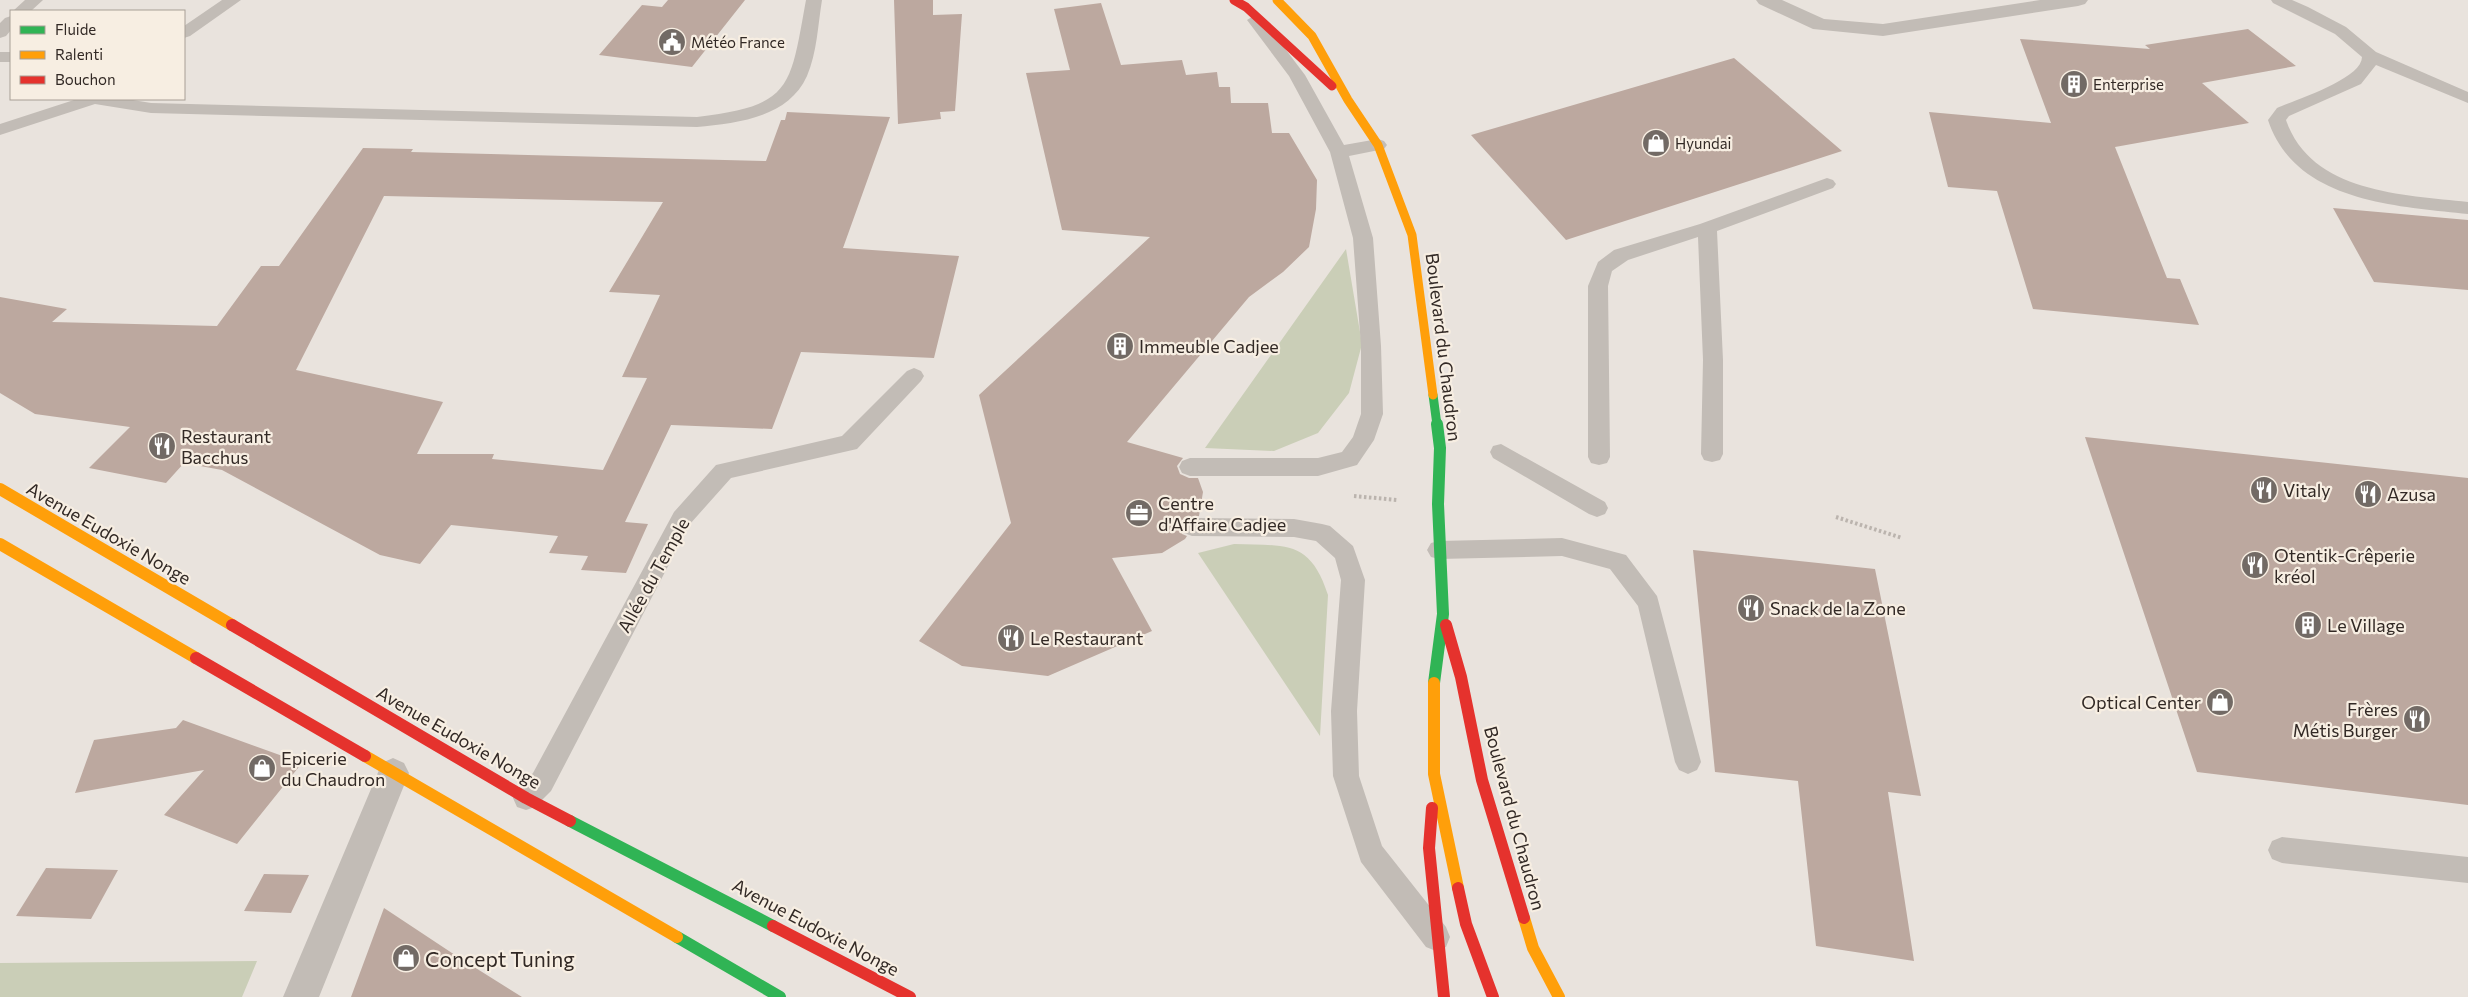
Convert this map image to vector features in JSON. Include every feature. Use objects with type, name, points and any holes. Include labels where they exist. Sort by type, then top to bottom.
[{"type":"main road","name":"Boulevard du Chaudron","points":[[1277,0],[1312,36],[1348,100],[1378,145],[1412,235],[1440,448],[1439,550],[1443,614],[1434,684],[1434,774],[1466,924],[1493,997]]},
{"type":"main road","name":"Boulevard du Chaudron","points":[[1240,4],[1348,100]]},
{"type":"main road","name":"Avenue Eudoxie Nonge","points":[[0,489],[526,798],[910,997]]},
{"type":"main road","points":[[0,544],[780,997]]},
{"type":"main road","name":"Boulevard du Chaudron","points":[[1443,614],[1461,677],[1482,780],[1530,939],[1559,997]]},
{"type":"main road","points":[[1434,774],[1429,848],[1444,997]]},
{"type":"street","points":[[1766,0],[1820,25],[1883,30],[2078,0]]},
{"type":"street","points":[[301,997],[393,773]]},
{"type":"lane","points":[[22,10],[35,0]]},
{"type":"lane","points":[[185,32],[233,0]]},
{"type":"lane","points":[[101,100],[151,108],[697,122],[732,118],[767,107],[788,92],[798,76],[814,0]]},
{"type":"lane","points":[[2279,0],[2312,15],[2362,44],[2370,56],[2468,98]]},
{"type":"lane","points":[[1190,467],[1318,467],[1349,459],[1363,440],[1372,414],[1371,346],[1363,238],[1339,152],[1297,76],[1240,4]]},
{"type":"lane","points":[[0,33],[10,22]]},
{"type":"lane","points":[[2370,56],[2370,62],[2355,80],[2283,112],[2277,120],[2279,129],[2290,148],[2334,181],[2357,191],[2468,208]]},
{"type":"lane","points":[[0,130],[92,100]]},
{"type":"lane","points":[[1339,152],[1378,145]]},
{"type":"lane","points":[[1599,457],[1598,286],[1602,270],[1609,262],[1621,255],[1708,228],[1827,184]]},
{"type":"lane","points":[[1708,228],[1713,360],[1712,454]]},
{"type":"lane","name":"Allée du Temple","points":[[526,798],[542,782],[682,518],[724,471],[849,443],[914,376]]},
{"type":"lane","points":[[1501,452],[1597,508]]},
{"type":"lane","points":[[1192,527],[1294,528],[1322,533],[1345,553],[1353,580],[1344,711],[1346,776],[1371,853],[1437,938]]},
{"type":"lane","points":[[1439,550],[1562,547],[1618,562],[1649,603],[1688,762]]},
{"type":"lane","points":[[2282,850],[2468,870]]},
{"type":"path","points":[[1836,517],[1902,538]]},
{"type":"green space","points":[[1346,249],[1362,344],[1349,393],[1318,433],[1274,451],[1205,448]]},
{"type":"green space","points":[[1234,544],[1281,546],[1293,549],[1304,555],[1313,564],[1321,577],[1328,595],[1320,736],[1198,553]]},
{"type":"green space","points":[[257,961],[242,997],[0,997],[0,963]]},
{"type":"building","name":"Météo France","points":[[668,0],[745,0],[692,67],[599,55],[642,5],[662,7]]},
{"type":"building","points":[[894,0],[933,0],[933,15],[962,14],[955,111],[940,112],[941,119],[898,124]]},
{"type":"building","name":"Immeuble Cadjee","points":[[1101,3],[1121,65],[1182,60],[1186,75],[1217,72],[1219,87],[1230,87],[1231,103],[1268,103],[1272,133],[1289,133],[1317,180],[1316,209],[1309,247],[1283,272],[1249,297],[1127,442],[1183,458],[1177,466],[1180,474],[1189,478],[1198,478],[1203,492],[1199,516],[1183,519],[1179,526],[1182,534],[1187,536],[1185,539],[1162,553],[1112,558],[1152,631],[1048,676],[962,666],[919,641],[1011,523],[979,395],[1150,237],[1062,230],[1026,73],[1070,70],[1054,9]]},
{"type":"building","points":[[2248,29],[2296,66],[2202,83],[2249,123],[2115,147],[2167,278],[2180,279],[2199,325],[2033,309],[1997,191],[1948,187],[1929,112],[2051,123],[2020,39],[2150,49],[2145,45]]},
{"type":"building","name":"Hyundai","points":[[1734,58],[1842,151],[1566,240],[1471,135]]},
{"type":"building","points":[[787,112],[890,117],[843,248],[959,256],[934,358],[801,352],[772,429],[671,425],[625,522],[648,524],[626,573],[581,570],[588,556],[549,553],[558,536],[451,525],[420,564],[380,555],[222,470],[184,463],[166,483],[89,468],[130,427],[35,414],[0,393],[0,297],[67,309],[52,322],[217,326],[261,266],[279,266],[363,148],[413,149],[411,152],[766,161],[781,120],[785,120]],"holes":[[[384,196],[663,202],[609,292],[660,295],[622,377],[647,378],[603,470],[492,459],[494,454],[417,454],[443,402],[296,370]]]},
{"type":"building","points":[[2333,208],[2468,220],[2468,290],[2374,282]]},
{"type":"building","name":"Le Village","points":[[2085,437],[2468,478],[2468,805],[2197,772]]},
{"type":"building","points":[[1693,550],[1875,569],[1921,796],[1888,792],[1914,961],[1816,946],[1798,781],[1715,772]]},
{"type":"building","points":[[183,720],[302,763],[237,844],[164,815],[204,770],[75,793],[94,740],[176,728]]},
{"type":"building","points":[[46,868],[118,870],[91,919],[16,916]]},
{"type":"building","points":[[264,874],[309,875],[291,913],[244,911]]},
{"type":"building","points":[[384,908],[455,955],[522,997],[351,997]]},
{"type":"traffic: fast","points":[[1433,395],[1440,448],[1438,504],[1443,614],[1434,683]]},
{"type":"traffic: fast","points":[[570,821],[773,926]]},
{"type":"traffic: fast","points":[[677,937],[780,997]]},
{"type":"traffic: slow","points":[[1277,0],[1312,36],[1348,100],[1378,145],[1412,235],[1433,395]]},
{"type":"traffic: slow","points":[[0,489],[232,625]]},
{"type":"traffic: slow","points":[[0,544],[196,658]]},
{"type":"traffic: slow","points":[[1434,683],[1434,774],[1458,888]]},
{"type":"traffic: slow","points":[[365,756],[677,937]]},
{"type":"traffic: slow","points":[[1524,918],[1533,948],[1559,997]]},
{"type":"traffic: jam","points":[[1234,0],[1246,7],[1332,86]]},
{"type":"traffic: jam","points":[[232,625],[526,798],[570,821]]},
{"type":"traffic: jam","points":[[1446,625],[1461,677],[1482,780],[1524,918]]},
{"type":"traffic: jam","points":[[196,658],[365,756]]},
{"type":"traffic: jam","points":[[1432,808],[1429,848],[1444,997]]},
{"type":"traffic: jam","points":[[1458,888],[1466,924],[1493,997]]},
{"type":"traffic: jam","points":[[773,926],[910,997]]},
{"type":"place","name":"Météo France","points":[[672,42]]},
{"type":"place","name":"Enterprise","points":[[2074,84]]},
{"type":"place","name":"Hyundai","points":[[1656,143]]},
{"type":"place","name":"Immeuble Cadjee","points":[[1120,346]]},
{"type":"place","name":"Restaurant Bacchus","points":[[162,446]]},
{"type":"place","name":"Vitaly","points":[[2264,490]]},
{"type":"place","name":"Azusa","points":[[2368,494]]},
{"type":"place","name":"Centre d'Affaire Cadjee","points":[[1139,513]]},
{"type":"place","name":"Otentik-Crêperie kréol","points":[[2255,565]]},
{"type":"place","name":"Snack de la Zone","points":[[1751,608]]},
{"type":"place","name":"Le Village","points":[[2308,625]]},
{"type":"place","name":"Le Restaurant","points":[[1011,638]]},
{"type":"place","name":"Optical Center","points":[[2220,702]]},
{"type":"place","name":"Frères Métis Burger","points":[[2417,719]]},
{"type":"place","name":"Epicerie du Chaudron","points":[[262,768]]},
{"type":"place","name":"Concept Tuning","points":[[406,958]]}]
